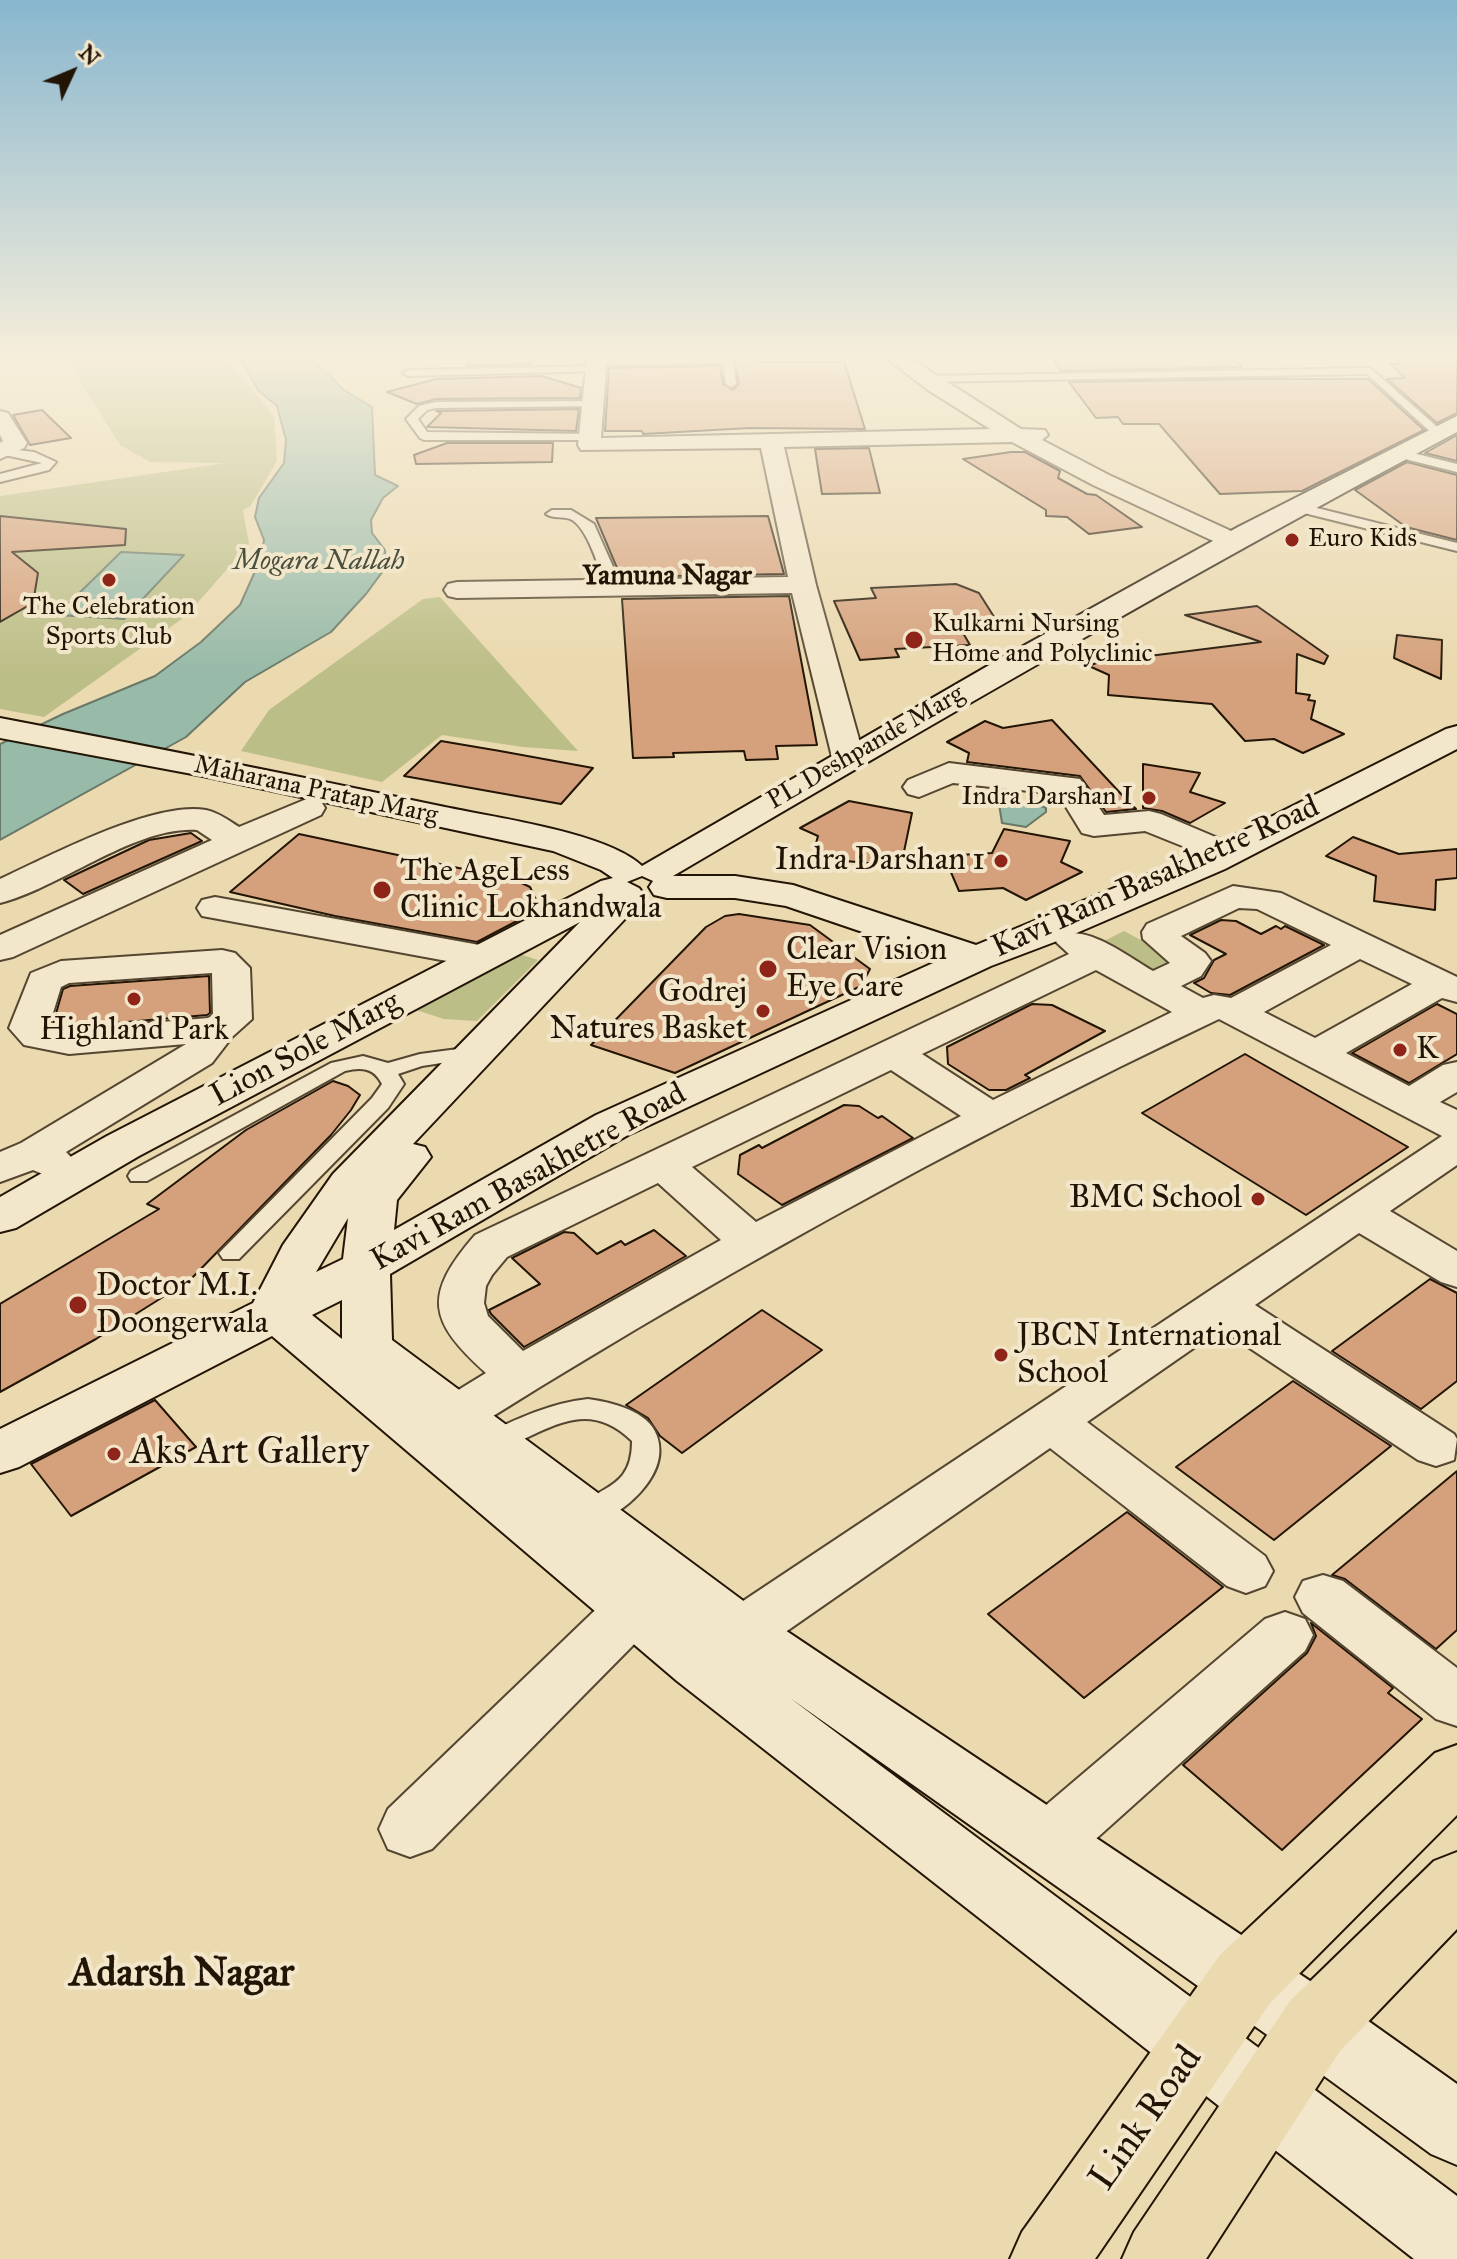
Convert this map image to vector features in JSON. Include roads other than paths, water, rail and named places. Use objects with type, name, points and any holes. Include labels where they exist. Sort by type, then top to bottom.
[{"type":"main road","name":"PL Deshpande Marg","points":[[634,884],[848,757],[1240,537],[1384,462]]},
{"type":"main road","name":"Maharana Pratap Marg","points":[[0,728],[195,775],[309,808],[551,856],[634,884]]},
{"type":"main road","name":"Kavi Ram Basakhetre Road","points":[[0,1453],[366,1267],[612,1125],[977,958],[1052,930],[1220,857],[1452,743]]},
{"type":"main road","name":"Maharana Pratap Marg","points":[[0,749],[195,775],[563,843],[614,862],[634,884]]},
{"type":"main road","name":"Lion Sole Marg","points":[[0,1217],[115,1172],[485,957],[634,884]]},
{"type":"main road","points":[[634,884],[374,1197],[366,1267],[367,1347],[457,1431],[633,1609],[719,1647],[1047,1843],[1315,2026],[1457,2128]]},
{"type":"main road","points":[[977,958],[793,896],[735,887],[634,884],[349,1184],[313,1232],[287,1278],[275,1311],[588,1516],[719,1647],[1199,2044],[1457,2244]]},
{"type":"main road","name":"Link Road","points":[[1049,2259],[1245,1979],[1457,1773]]},
{"type":"main road","points":[[1161,2259],[1315,2026],[1457,1883]]},
{"type":"street","points":[[776,462],[803,585],[848,757]]},
{"type":"street","points":[[1063,462],[1124,493],[1240,537]]},
{"type":"street","points":[[1092,462],[1240,537]]},
{"type":"street","points":[[457,590],[803,585]]},
{"type":"street","points":[[919,787],[949,773],[1069,786],[1094,826],[1149,821],[1452,983]]},
{"type":"street","points":[[0,949],[309,808]]},
{"type":"street","points":[[0,892],[138,831],[173,822],[202,819],[235,840]]},
{"type":"street","points":[[34,877],[90,907]]},
{"type":"street","points":[[1153,986],[1188,968],[1192,961],[1161,939],[1160,932],[1233,897],[1268,901],[1452,983]]},
{"type":"street","points":[[215,908],[485,957]]},
{"type":"street","points":[[1052,930],[1153,986],[1316,1054],[1457,1127]]},
{"type":"street","points":[[457,1431],[520,1376],[750,1241],[990,1116],[1360,944]]},
{"type":"street","points":[[520,1376],[473,1336],[461,1318],[462,1297],[471,1270],[491,1246],[1097,955]]},
{"type":"street","points":[[18,1160],[198,1055],[218,1029],[233,1019],[231,968],[222,961],[61,972],[44,981],[29,1028],[38,1037],[69,1042],[218,1029]]},
{"type":"street","points":[[1316,1054],[1452,983]]},
{"type":"street","points":[[893,1053],[990,1116]]},
{"type":"street","points":[[1410,1103],[1457,1074]]},
{"type":"street","points":[[719,1647],[1457,1145]]},
{"type":"street","points":[[18,1160],[115,1172]]},
{"type":"street","points":[[662,1164],[750,1241]]},
{"type":"street","points":[[1358,1212],[1457,1271]]},
{"type":"street","points":[[1221,1306],[1436,1447]]},
{"type":"street","points":[[1051,1422],[1246,1571]]},
{"type":"street","points":[[410,1829],[633,1609]]},
{"type":"street","points":[[1047,1843],[1304,1616],[1457,1701]]},
{"type":"lane","points":[[0,478],[45,467],[50,462]]},
{"type":"lane","points":[[1435,462],[1457,468]]},
{"type":"lane","points":[[1297,507],[1457,547]]},
{"type":"lane","points":[[552,514],[571,514],[588,524],[590,541],[602,552],[610,588]]},
{"type":"lane","points":[[387,1070],[420,1060],[473,1053]]},
{"type":"lane","points":[[115,1172],[338,1067],[357,1060],[376,1063],[387,1070],[393,1084],[380,1103],[231,1253]]},
{"type":"lane","points":[[457,1431],[572,1410],[597,1409],[622,1417],[645,1437],[644,1468],[632,1484],[588,1516]]},
{"type":"water","name":"Mogara Nallah","points":[[374,462],[375,475],[398,486],[383,498],[371,520],[372,533],[385,550],[386,567],[366,594],[331,632],[245,682],[186,737],[0,840],[0,744],[155,676],[201,642],[240,605],[261,558],[264,540],[255,517],[259,498],[284,463]]},
{"type":"water","points":[[121,552],[184,555],[124,619],[57,615]]},
{"type":"water","points":[[1007,800],[1034,803],[1046,808],[1046,812],[1026,827],[1002,823],[999,804]]},
{"type":"place","name":"Euro Kids","points":[[1292,540]]},
{"type":"place","name":"The Celebration Sports Club","points":[[109,580]]},
{"type":"place","name":"Kulkarni Nursing Home and Polyclinic","points":[[914,640]]},
{"type":"place","name":"Indra Darshan I","points":[[1149,798]]},
{"type":"place","name":"Indra Darshan 1","points":[[1001,861]]},
{"type":"place","name":"The AgeLess Clinic Lokhandwala","points":[[382,890]]},
{"type":"place","name":"Clear Vision Eye Care","points":[[768,969]]},
{"type":"place","name":"Highland Park","points":[[134,999]]},
{"type":"place","name":"Godrej Natures Basket","points":[[763,1011]]},
{"type":"place","name":"K","points":[[1400,1050]]},
{"type":"place","name":"BMC School","points":[[1258,1199]]},
{"type":"place","name":"Doctor M.I. Doongerwala","points":[[78,1305]]},
{"type":"place","name":"JBCN International School","points":[[1001,1355]]},
{"type":"place","name":"Aks Art Gallery","points":[[114,1454]]},
{"type":"district","name":"Yamuna Nagar","points":[[667,577]]},
{"type":"district","name":"Adarsh Nagar","points":[[182,1975]]}]
